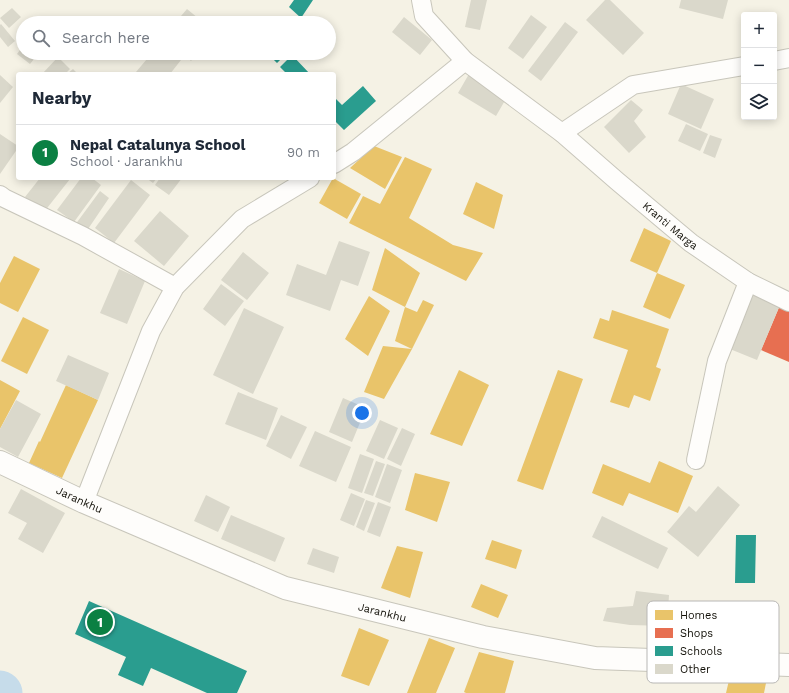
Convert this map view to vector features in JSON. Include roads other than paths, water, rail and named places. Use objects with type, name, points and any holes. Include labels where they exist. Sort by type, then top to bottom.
[{"type":"street","name":"Kranti Marga","points":[[421,0],[424,16],[466,61],[562,133],[616,181],[691,243],[748,282],[789,302]]},
{"type":"street","points":[[777,60],[789,58]]},
{"type":"street","points":[[336,163],[353,152],[466,61]]},
{"type":"street","points":[[562,133],[633,85],[741,67]]},
{"type":"street","points":[[84,502],[151,330],[175,287],[242,219],[307,180]]},
{"type":"street","points":[[0,195],[84,236],[175,287]]},
{"type":"street","points":[[696,460],[717,361],[748,282]]},
{"type":"street","name":"Jarankhu","points":[[0,462],[84,502],[285,588],[483,637],[595,658],[647,660]]},
{"type":"street","name":"Jarankhu","points":[[779,665],[789,665]]},
{"type":"place","name":"Nepal Catalunya School","points":[[100,622]]}]
